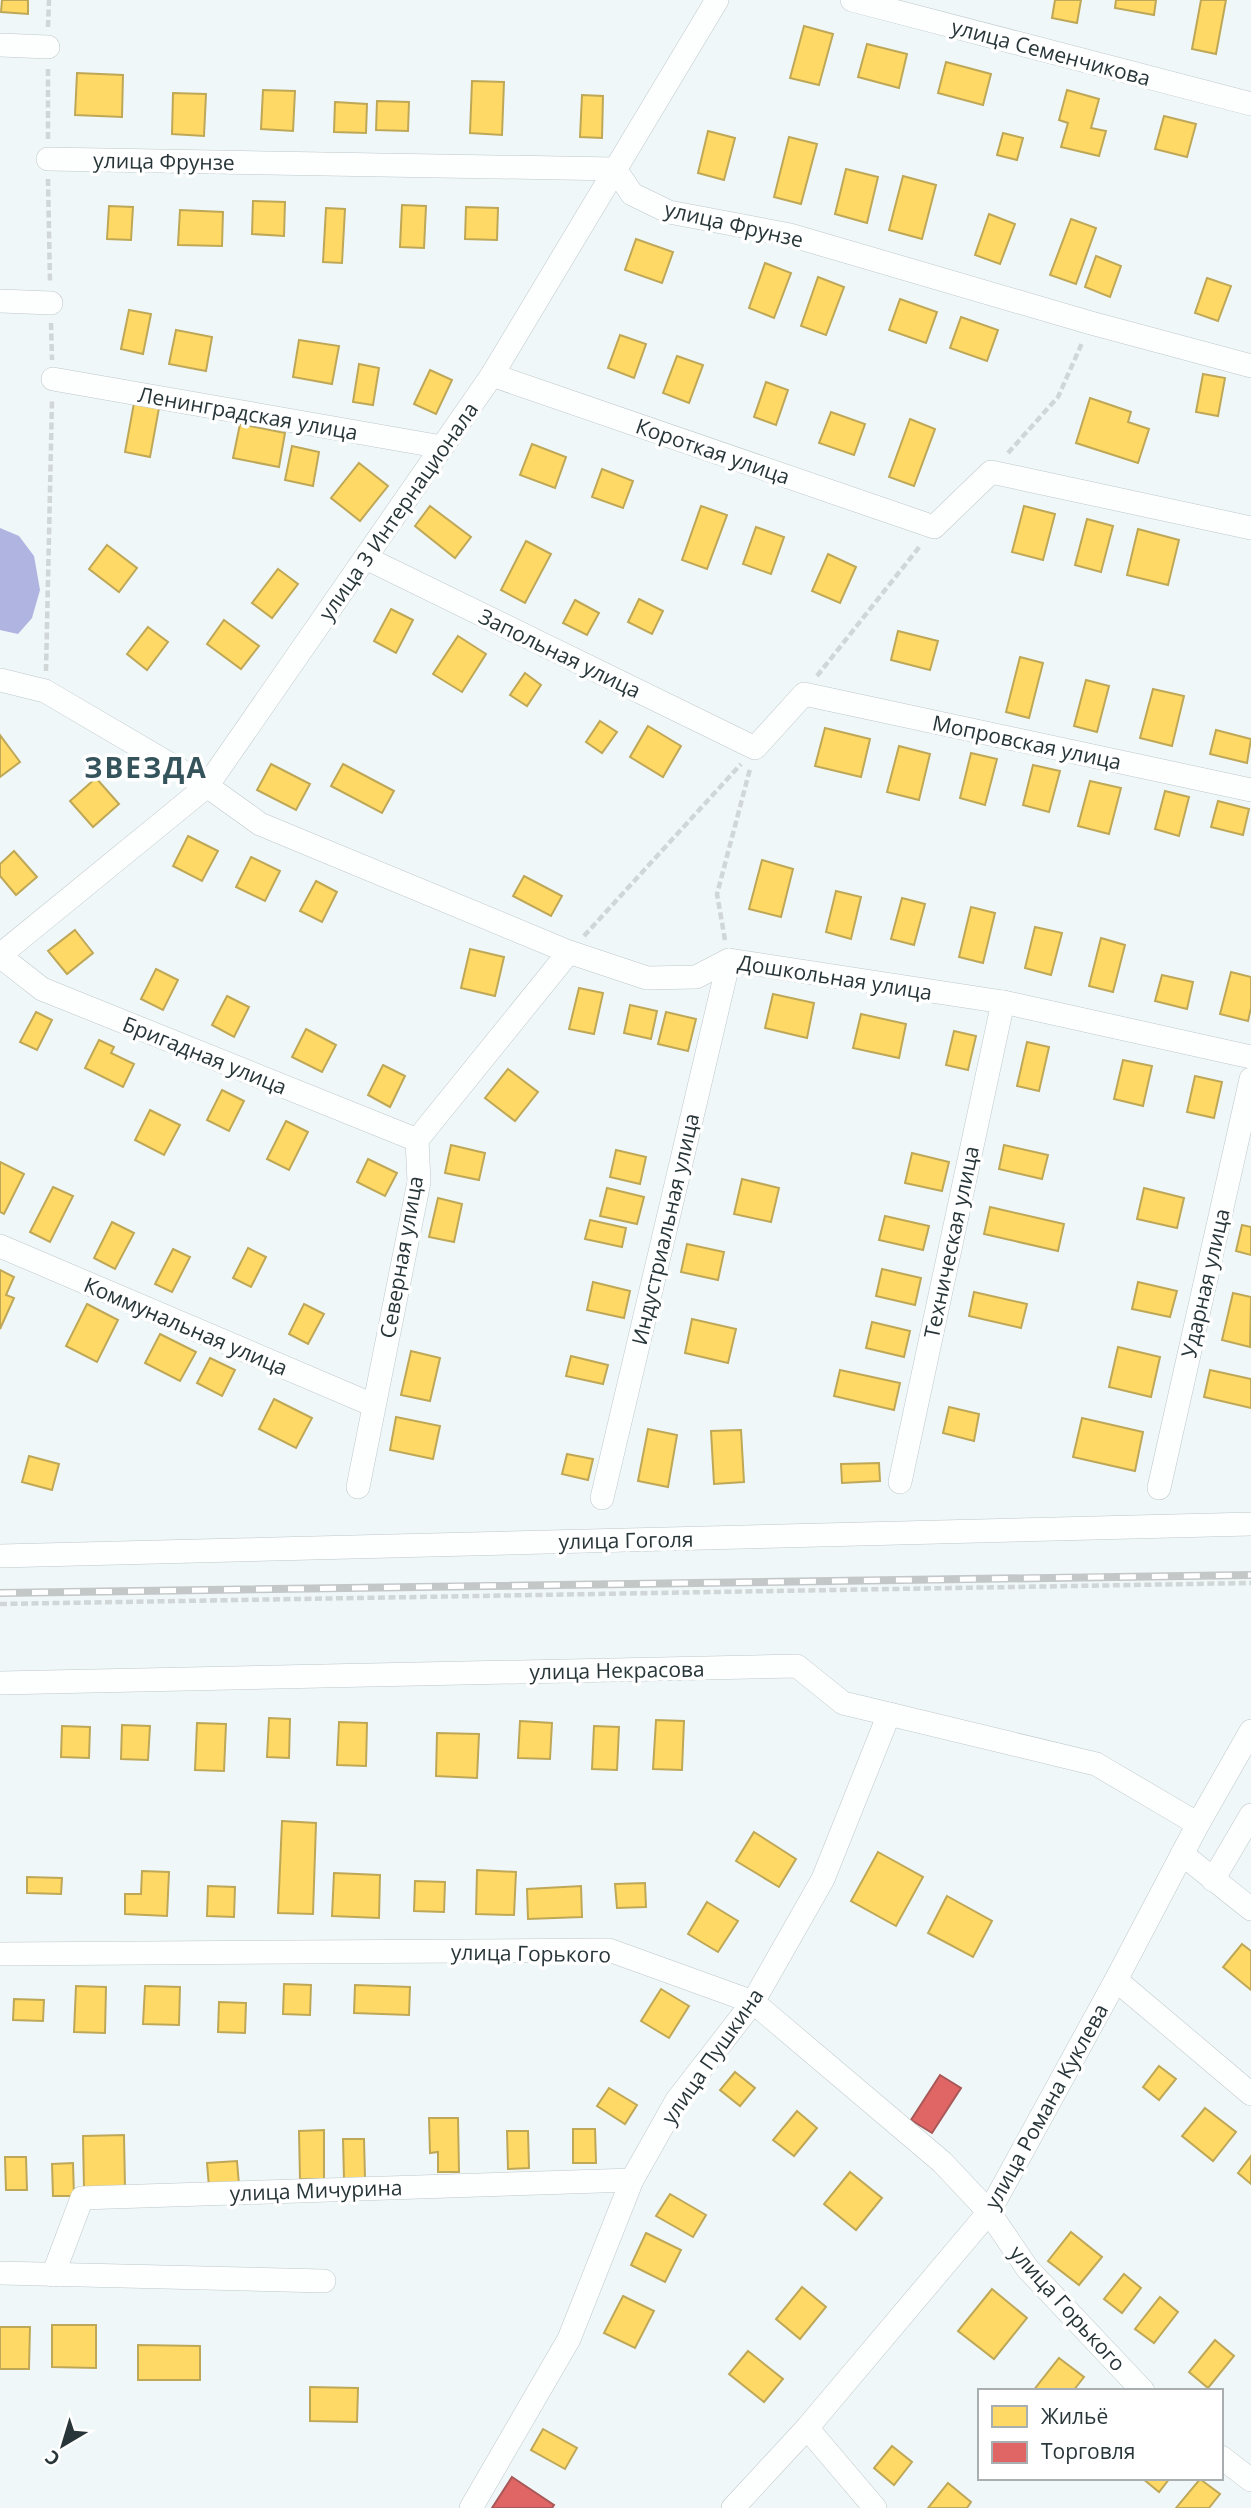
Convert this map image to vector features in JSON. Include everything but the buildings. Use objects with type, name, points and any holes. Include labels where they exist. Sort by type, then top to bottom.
[{"type":"street","name":"улица 3 Интернационала","points":[[0,956],[207,786],[492,375],[717,0]]},
{"type":"street","name":"улица Семенчикова","points":[[852,0],[1251,104]]},
{"type":"street","points":[[0,45],[48,47]]},
{"type":"street","name":"улица Фрунзе","points":[[48,159],[615,169],[632,194],[668,212],[790,235],[1091,323],[1251,366]]},
{"type":"street","points":[[0,301],[51,303]]},
{"type":"street","name":"Короткая улица","points":[[492,375],[934,527]]},
{"type":"street","name":"Ленинградская улица","points":[[53,379],[442,447]]},
{"type":"street","points":[[934,527],[991,472],[1251,528]]},
{"type":"street","name":"Запольная улица","points":[[366,558],[755,748]]},
{"type":"street","name":"Дошкольная улица","points":[[0,680],[45,691],[207,786],[260,824],[569,952],[648,978],[696,977],[729,960],[1003,1002],[1251,1057]]},
{"type":"street","points":[[755,748],[804,694]]},
{"type":"street","name":"Мопровская улица","points":[[804,694],[1251,790]]},
{"type":"street","points":[[417,1140],[569,952]]},
{"type":"street","name":"Бригадная улица","points":[[0,956],[42,989],[417,1140]]},
{"type":"street","name":"Индустриальная улица","points":[[602,1498],[729,960]]},
{"type":"street","name":"Техническая улица","points":[[900,1482],[1003,1002]]},
{"type":"street","name":"Ударная улица","points":[[1159,1488],[1251,1079]]},
{"type":"street","name":"Северная улица","points":[[358,1487],[419,1182],[417,1140]]},
{"type":"street","name":"Коммунальная улица","points":[[0,1246],[373,1405]]},
{"type":"street","name":"улица Гоголя","points":[[0,1556],[1251,1524]]},
{"type":"street","name":"улица Некрасова","points":[[0,1683],[797,1666],[843,1703],[1096,1764],[1198,1825]]},
{"type":"street","name":"улица Пушкина","points":[[471,2508],[569,2339],[632,2180],[677,2100],[753,2002],[822,1879],[889,1714]]},
{"type":"street","name":"улица Романа Куклева","points":[[733,2508],[807,2428],[989,2212],[1251,1731]]},
{"type":"street","points":[[1213,1880],[1251,1815]]},
{"type":"street","points":[[1182,1854],[1251,1909]]},
{"type":"street","name":"улица Горького","points":[[0,1954],[609,1950],[753,2002],[942,2162],[989,2212],[1027,2268],[1141,2389]]},
{"type":"street","points":[[1116,1980],[1251,2094]]},
{"type":"street","name":"улица Мичурина","points":[[52,2274],[82,2198],[632,2180]]},
{"type":"street","points":[[0,2273],[324,2281]]},
{"type":"street","points":[[807,2428],[874,2508]]},
{"type":"street","points":[[1223,2459],[1251,2480]]},
{"type":"path","points":[[45,691],[53,379],[48,159],[49,0]]},
{"type":"path","points":[[991,472],[1058,397],[1091,323]]},
{"type":"path","points":[[804,694],[934,527]]},
{"type":"path","points":[[569,952],[755,748]]},
{"type":"path","points":[[729,960],[717,894],[755,748]]},
{"type":"path","points":[[0,1604],[1251,1583]]},
{"type":"water","points":[[0,528],[19,536],[34,556],[40,590],[32,618],[18,634],[0,630]]},
{"type":"railway","points":[[0,1593],[1251,1575]]},
{"type":"district","name":"ЗВЕЗДА","points":[[146,767]]}]
